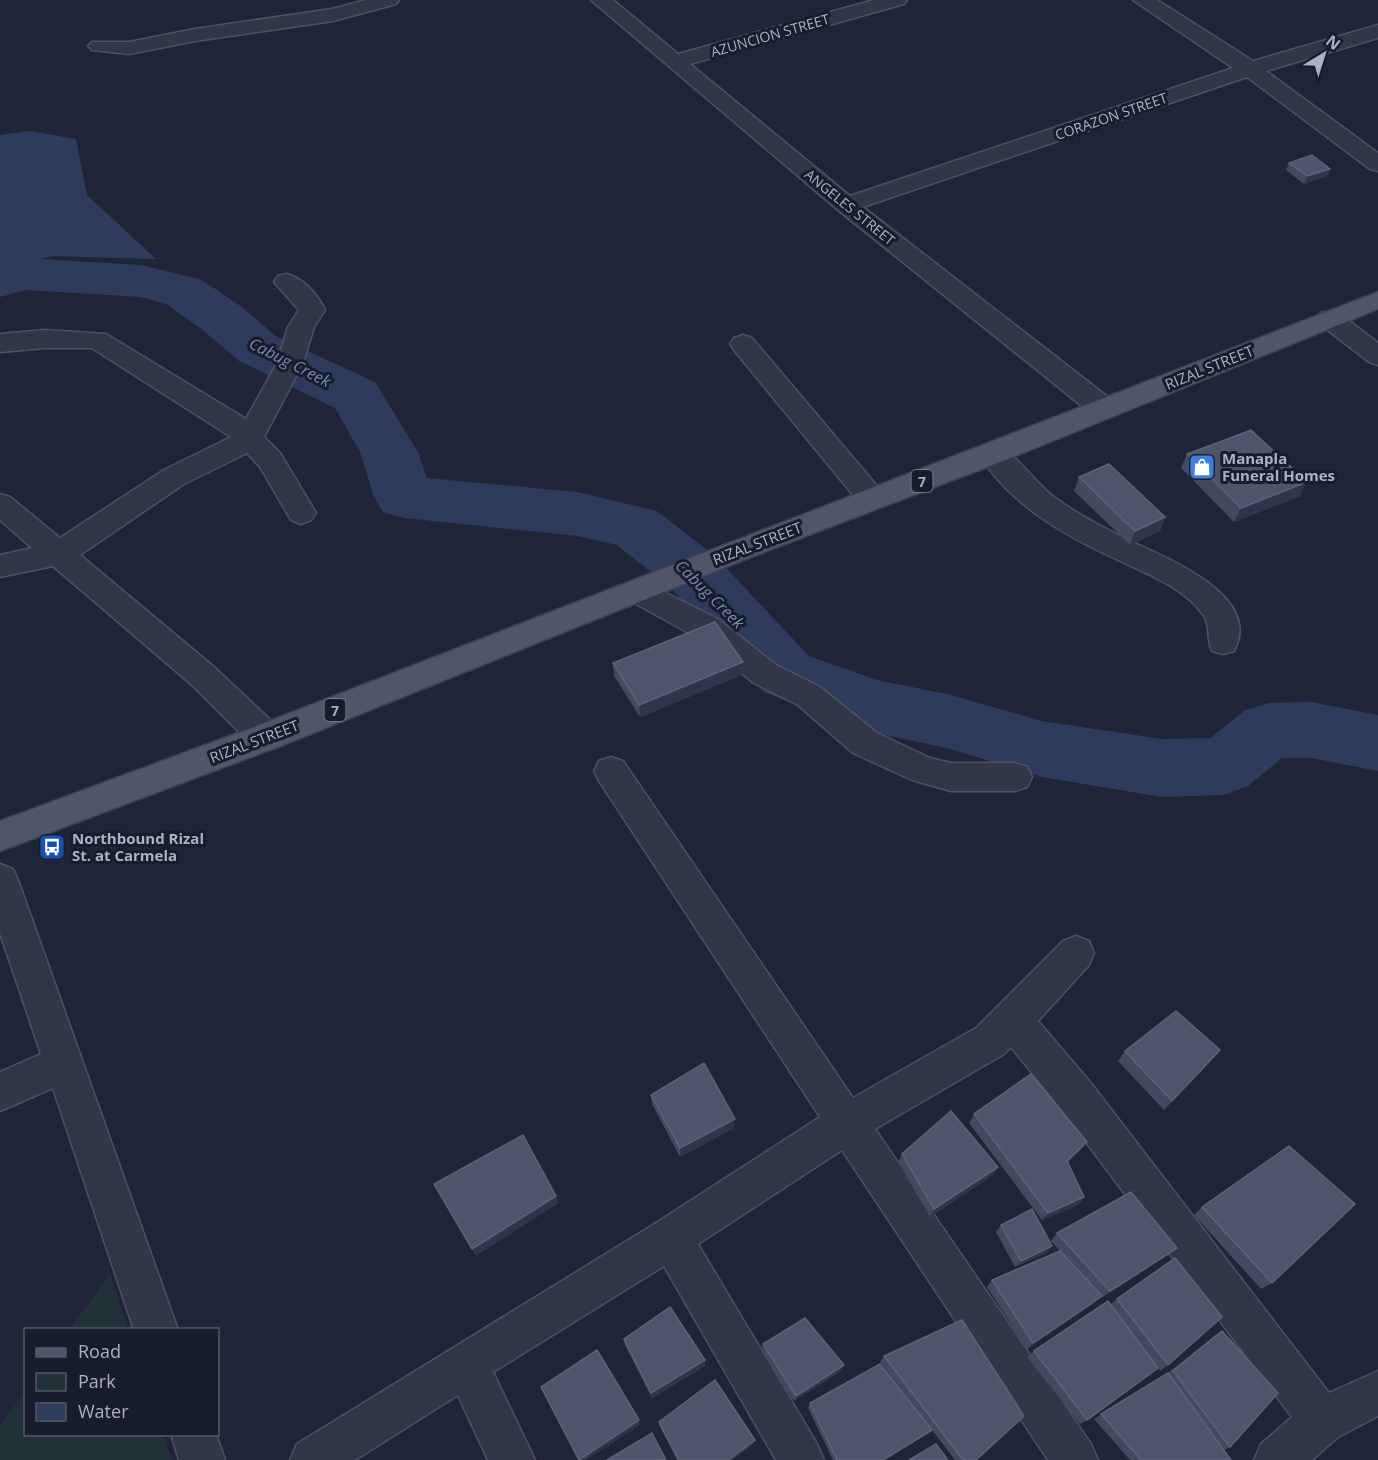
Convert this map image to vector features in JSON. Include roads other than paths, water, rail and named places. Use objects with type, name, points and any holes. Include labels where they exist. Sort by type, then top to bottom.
[{"type":"main road","name":"RIZAL STREET","points":[[0,836],[266,737],[740,549],[993,454],[1103,408],[1378,300]]},
{"type":"street","points":[[99,46],[129,48],[333,15],[389,0]]},
{"type":"street","name":"ANGELES STREET","points":[[601,0],[677,61],[846,205],[1103,408]]},
{"type":"street","name":"AZUNCION STREET","points":[[677,61],[894,0]]},
{"type":"street","points":[[1143,0],[1250,69],[1378,164]]},
{"type":"street","name":"CORAZON STREET","points":[[846,205],[1250,69],[1378,31]]},
{"type":"street","points":[[0,566],[60,553],[174,477],[249,440],[287,368],[302,327],[312,310],[307,300],[287,282]]},
{"type":"street","points":[[1330,319],[1378,356]]},
{"type":"street","points":[[0,343],[45,339],[97,340],[238,427],[270,460],[301,513]]},
{"type":"street","points":[[742,344],[872,499]]},
{"type":"street","points":[[993,454],[1042,505],[1101,539],[1174,573],[1190,585],[1222,616],[1226,632],[1223,642]]},
{"type":"street","points":[[0,504],[203,676],[266,737]]},
{"type":"street","points":[[638,591],[707,628],[765,674],[809,696],[865,743],[924,770],[951,777],[1016,777]]},
{"type":"street","points":[[611,771],[1075,1460]]},
{"type":"street","points":[[0,880],[156,1328]]},
{"type":"street","points":[[313,1460],[672,1238],[847,1123],[990,1041],[1076,953]]},
{"type":"street","points":[[1013,1020],[1076,1096],[1322,1421]]},
{"type":"street","points":[[0,1092],[63,1064]]},
{"type":"street","points":[[672,1238],[801,1460]]},
{"type":"street","points":[[466,1364],[512,1460]]},
{"type":"street","points":[[1277,1460],[1322,1421],[1373,1394],[1378,1394]]},
{"type":"street","points":[[194,1436],[202,1460]]},
{"type":"water","points":[[30,131],[76,139],[87,195],[156,259],[53,256],[0,269],[0,135]]},
{"type":"waterway","name":"Cabug Creek","points":[[0,281],[23,274],[141,281],[184,292],[223,319],[258,349],[355,395],[389,452],[404,497],[577,514],[636,527],[693,572],[786,674],[875,706],[947,721],[1042,749],[1162,768],[1224,766],[1268,731],[1311,730],[1378,743]]},
{"type":"place","name":"Manapla Funeral Homes","points":[[1202,467]]},
{"type":"place","name":"Northbound Rizal St. at Carmela","points":[[52,847]]}]
